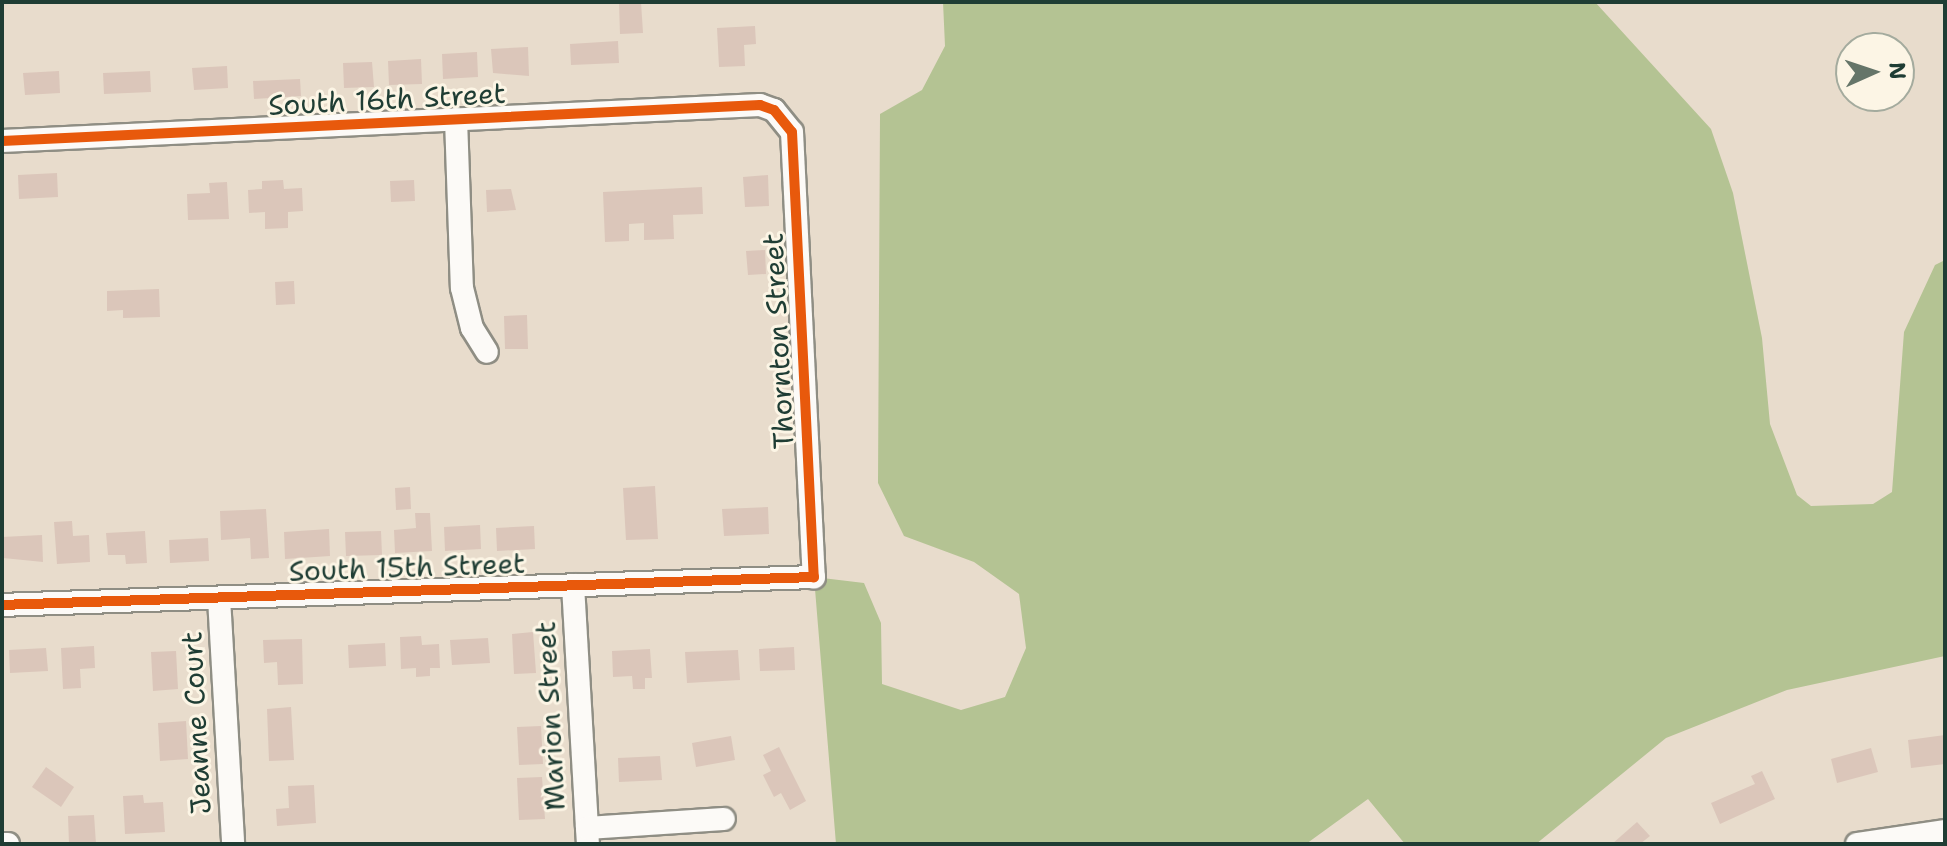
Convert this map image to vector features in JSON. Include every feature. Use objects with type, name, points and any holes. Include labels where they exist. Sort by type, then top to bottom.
[{"type":"street","name":"South 16th Street","points":[[2,141],[760,105],[774,110]]},
{"type":"street","name":"Thornton Street","points":[[774,110],[792,132],[814,577]]},
{"type":"street","points":[[456,119],[462,288],[472,328],[487,352]]},
{"type":"street","name":"South 15th Street","points":[[2,605],[814,577]]},
{"type":"street","name":"Marion Street","points":[[573,585],[587,836]]},
{"type":"street","name":"Jeanne Court","points":[[219,598],[233,844]]},
{"type":"street","points":[[587,836],[724,819]]},
{"type":"street","points":[[1857,844],[1945,831]]},
{"type":"street","points":[[2,844],[8,844]]},
{"type":"green space","points":[[943,2],[1595,2],[1711,129],[1733,193],[1762,338],[1770,424],[1797,495],[1811,506],[1873,504],[1892,492],[1904,332],[1935,265],[1945,260],[1945,656],[1787,690],[1666,738],[1536,844],[1405,844],[1368,799],[1306,844],[836,844],[814,577],[864,583],[881,623],[882,684],[961,710],[1005,697],[1026,648],[1019,594],[974,562],[904,536],[878,483],[880,114],[922,90],[945,46]]},
{"type":"building","points":[[641,2],[643,33],[620,34],[619,3]]},
{"type":"building","points":[[755,26],[756,44],[744,45],[745,66],[719,67],[717,28]]},
{"type":"building","points":[[618,41],[619,63],[571,65],[570,44]]},
{"type":"building","points":[[528,47],[529,76],[493,73],[491,49]]},
{"type":"building","points":[[477,52],[478,77],[443,79],[442,54]]},
{"type":"building","points":[[421,59],[422,84],[389,85],[388,61]]},
{"type":"building","points":[[372,62],[374,87],[344,88],[343,63]]},
{"type":"building","points":[[227,66],[228,88],[194,90],[192,68]]},
{"type":"building","points":[[59,71],[60,93],[25,95],[23,73]]},
{"type":"building","points":[[150,71],[151,92],[104,94],[103,73]]},
{"type":"building","points":[[300,79],[301,96],[254,99],[253,81]]},
{"type":"building","points":[[57,173],[58,197],[19,199],[18,175]]},
{"type":"building","points":[[768,175],[769,206],[745,207],[743,177]]},
{"type":"building","points":[[283,180],[284,189],[302,188],[303,211],[288,212],[288,228],[265,229],[265,212],[249,213],[248,190],[262,189],[262,181]]},
{"type":"building","points":[[414,180],[415,201],[391,202],[390,181]]},
{"type":"building","points":[[227,182],[229,219],[188,220],[187,194],[210,193],[209,183]]},
{"type":"building","points":[[702,187],[703,214],[673,215],[674,239],[644,240],[644,223],[629,224],[629,241],[605,242],[603,192]]},
{"type":"building","points":[[511,189],[516,210],[487,212],[486,190]]},
{"type":"building","points":[[765,250],[766,274],[748,275],[746,251]]},
{"type":"building","points":[[294,281],[295,304],[276,305],[275,282]]},
{"type":"building","points":[[159,289],[160,317],[123,318],[123,310],[107,311],[107,291]]},
{"type":"building","points":[[527,315],[528,349],[505,349],[504,316]]},
{"type":"building","points":[[655,486],[658,539],[626,540],[623,488]]},
{"type":"building","points":[[410,487],[411,509],[396,510],[395,488]]},
{"type":"building","points":[[768,507],[769,534],[724,536],[722,509]]},
{"type":"building","points":[[266,509],[269,558],[251,559],[250,538],[221,540],[220,511]]},
{"type":"building","points":[[415,513],[430,513],[432,551],[395,553],[394,530],[416,528]]},
{"type":"building","points":[[72,521],[73,536],[89,535],[90,562],[57,564],[54,522]]},
{"type":"building","points":[[480,525],[481,549],[445,551],[444,527]]},
{"type":"building","points":[[534,526],[535,549],[497,551],[496,528]]},
{"type":"building","points":[[329,529],[330,556],[285,559],[284,532]]},
{"type":"building","points":[[145,531],[147,563],[126,564],[125,555],[108,555],[106,533]]},
{"type":"building","points":[[381,531],[382,555],[346,556],[345,532]]},
{"type":"building","points":[[42,535],[43,562],[3,558],[2,537]]},
{"type":"building","points":[[208,538],[209,561],[170,563],[169,540]]},
{"type":"building","points":[[533,632],[536,673],[514,674],[512,634]]},
{"type":"building","points":[[421,636],[422,645],[439,644],[440,668],[430,668],[430,676],[416,677],[416,668],[401,669],[400,637]]},
{"type":"building","points":[[488,638],[490,663],[452,665],[450,640]]},
{"type":"building","points":[[302,639],[303,684],[278,685],[277,662],[264,663],[263,640]]},
{"type":"building","points":[[385,643],[386,666],[349,668],[348,645]]},
{"type":"building","points":[[94,646],[95,668],[80,669],[81,688],[63,689],[61,648]]},
{"type":"building","points":[[794,647],[795,670],[760,671],[759,649]]},
{"type":"building","points":[[46,648],[48,671],[10,673],[9,650]]},
{"type":"building","points":[[650,649],[652,678],[645,678],[645,689],[633,689],[632,676],[613,677],[612,651]]},
{"type":"building","points":[[738,650],[740,680],[687,683],[685,652]]},
{"type":"building","points":[[176,651],[178,689],[153,691],[151,652]]},
{"type":"building","points":[[291,707],[294,760],[269,761],[267,709]]},
{"type":"building","points":[[186,721],[188,759],[160,761],[158,723]]},
{"type":"building","points":[[541,726],[543,764],[519,765],[517,727]]},
{"type":"building","points":[[1945,735],[1945,764],[1911,768],[1908,740]]},
{"type":"building","points":[[731,736],[735,760],[696,767],[692,743]]},
{"type":"building","points":[[779,747],[806,801],[790,810],[781,793],[774,797],[763,775],[771,771],[763,755]]},
{"type":"building","points":[[1871,748],[1878,772],[1837,783],[1831,759]]},
{"type":"building","points":[[660,756],[662,780],[619,782],[618,758]]},
{"type":"building","points":[[46,767],[74,787],[61,807],[32,787]]},
{"type":"building","points":[[1762,771],[1775,799],[1720,824],[1711,803],[1755,784],[1751,776]]},
{"type":"building","points":[[542,777],[545,819],[519,820],[517,778]]},
{"type":"building","points":[[314,785],[316,823],[277,826],[276,809],[289,808],[288,786]]},
{"type":"building","points":[[143,795],[144,803],[163,802],[165,832],[125,834],[123,796]]},
{"type":"building","points":[[94,815],[96,844],[69,844],[68,816]]},
{"type":"building","points":[[1637,822],[1650,836],[1640,844],[1612,844]]},
{"type":"cycle path","points":[[2,141],[760,105],[774,110],[792,132],[814,577],[2,605]]}]
